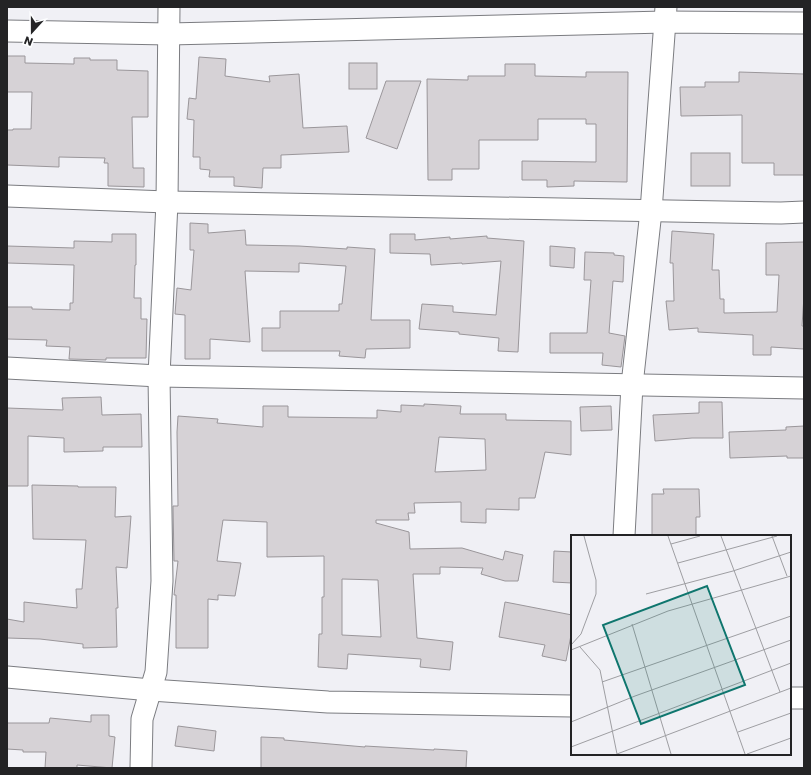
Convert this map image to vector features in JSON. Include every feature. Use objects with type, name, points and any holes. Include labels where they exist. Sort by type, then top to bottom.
[{"type":"street","points":[[141,768],[142,718],[156,672],[162,581],[159,376],[167,202],[169,7]]},
{"type":"street","points":[[624,535],[632,385],[651,211],[665,15]]},
{"type":"street","points":[[7,31],[169,34],[665,15],[804,23]]},
{"type":"street","points":[[7,196],[167,202],[651,211],[804,212]]},
{"type":"street","points":[[7,368],[159,376],[804,388]]},
{"type":"street","points":[[7,676],[151,690],[328,702],[571,706]]},
{"type":"street","points":[[791,698],[804,698]]},
{"type":"building","points":[[7,56],[25,56],[25,63],[74,64],[74,58],[90,58],[90,60],[117,60],[117,70],[148,71],[148,117],[132,117],[133,168],[144,168],[144,187],[108,186],[108,163],[104,163],[105,158],[59,157],[59,167],[7,165],[7,130],[31,129],[32,92],[7,92]]},
{"type":"building","points":[[199,57],[226,59],[225,76],[270,82],[269,76],[299,74],[303,128],[347,126],[349,152],[281,155],[281,168],[263,168],[262,188],[234,186],[234,177],[209,177],[210,170],[200,169],[200,157],[193,157],[194,120],[187,119],[189,98],[196,99]]},
{"type":"building","points":[[349,63],[377,63],[377,89],[349,89]]},
{"type":"building","points":[[505,64],[535,64],[535,76],[586,77],[586,72],[628,72],[627,182],[574,181],[574,186],[547,187],[547,180],[522,180],[522,161],[596,162],[596,124],[586,124],[586,119],[538,119],[538,140],[479,140],[479,169],[452,169],[452,180],[428,180],[427,79],[468,80],[468,76],[505,76]]},
{"type":"building","points":[[739,72],[804,74],[804,175],[774,175],[774,163],[742,163],[742,115],[681,116],[680,87],[705,87],[705,82],[739,82]]},
{"type":"building","points":[[386,81],[421,81],[397,149],[366,138]]},
{"type":"building","points":[[691,153],[730,153],[730,186],[691,186]]},
{"type":"building","points":[[190,223],[208,224],[208,233],[245,230],[246,245],[375,249],[371,320],[410,320],[410,348],[366,349],[365,358],[339,356],[340,351],[262,351],[262,328],[280,328],[280,311],[339,311],[339,304],[342,304],[346,266],[299,263],[299,272],[245,271],[250,342],[210,339],[210,359],[185,359],[185,315],[175,314],[177,288],[191,290],[194,250],[190,250]]},
{"type":"building","points":[[672,231],[714,234],[712,270],[719,270],[720,299],[724,299],[724,313],[777,312],[779,275],[766,275],[766,243],[804,242],[804,296],[802,326],[804,326],[804,349],[771,347],[771,355],[753,355],[753,335],[698,332],[698,328],[669,330],[666,301],[674,301],[673,263],[670,263]]},
{"type":"building","points":[[112,234],[136,234],[134,298],[141,298],[141,319],[147,319],[146,358],[106,358],[106,360],[69,359],[70,347],[46,346],[47,340],[7,339],[7,307],[70,310],[70,303],[73,303],[74,265],[7,263],[7,246],[74,248],[74,241],[112,242]]},
{"type":"building","points":[[390,234],[415,234],[415,240],[487,236],[487,238],[524,241],[518,352],[498,351],[499,338],[459,334],[459,332],[419,329],[422,304],[453,306],[453,312],[496,315],[501,261],[431,265],[430,254],[390,253]]},
{"type":"building","points":[[550,246],[575,248],[574,268],[550,266]]},
{"type":"building","points":[[585,252],[614,253],[614,255],[624,256],[623,282],[613,281],[609,333],[625,336],[621,367],[602,365],[603,353],[550,353],[550,333],[587,333],[591,280],[584,280]]},
{"type":"building","points":[[101,397],[102,415],[141,414],[142,447],[103,447],[103,451],[64,452],[64,438],[28,436],[28,486],[7,486],[7,408],[63,410],[62,398]]},
{"type":"building","points":[[699,402],[722,402],[723,438],[692,438],[655,441],[653,415],[699,413]]},
{"type":"building","points":[[424,404],[461,406],[460,414],[506,414],[506,420],[571,421],[571,455],[545,452],[535,498],[519,498],[519,510],[486,509],[486,523],[461,522],[461,502],[414,503],[415,513],[408,513],[409,520],[376,520],[376,523],[409,532],[410,549],[462,548],[503,560],[505,551],[523,555],[518,581],[505,581],[481,574],[483,568],[440,567],[440,574],[413,574],[417,638],[453,642],[450,670],[420,667],[421,659],[348,654],[347,669],[318,667],[319,634],[322,634],[322,597],[324,597],[324,556],[267,557],[267,522],[223,520],[217,561],[241,563],[235,596],[218,595],[218,600],[208,599],[208,648],[176,648],[176,595],[174,595],[178,561],[174,561],[173,506],[178,506],[178,416],[218,419],[217,423],[263,427],[263,406],[288,406],[288,417],[377,418],[377,410],[401,412],[401,405],[424,406]],"holes":[[[439,437],[485,439],[486,470],[435,472]],[[342,579],[378,580],[381,637],[342,635]]]},
{"type":"building","points":[[611,406],[612,430],[581,431],[580,407]]},
{"type":"building","points":[[804,426],[804,458],[787,458],[787,456],[730,458],[729,432],[786,430],[786,427]]},
{"type":"building","points":[[32,485],[116,487],[115,517],[131,516],[127,568],[116,567],[118,608],[116,608],[117,647],[83,648],[83,644],[40,639],[7,638],[7,619],[24,622],[24,602],[77,608],[76,589],[82,589],[86,540],[33,539]]},
{"type":"building","points":[[663,489],[699,489],[700,517],[696,517],[696,535],[652,535],[652,494],[664,494]]},
{"type":"building","points":[[554,551],[571,552],[571,583],[553,582]]},
{"type":"building","points":[[505,602],[571,615],[571,635],[566,661],[542,656],[545,645],[499,637]]},
{"type":"building","points":[[91,715],[109,715],[109,736],[115,737],[112,768],[77,765],[77,768],[45,768],[46,752],[23,752],[23,750],[7,749],[7,723],[49,723],[50,718],[91,722]]},
{"type":"building","points":[[178,726],[216,731],[214,751],[175,746]]},
{"type":"building","points":[[261,737],[284,738],[284,740],[365,747],[467,751],[466,768],[261,768]]}]
